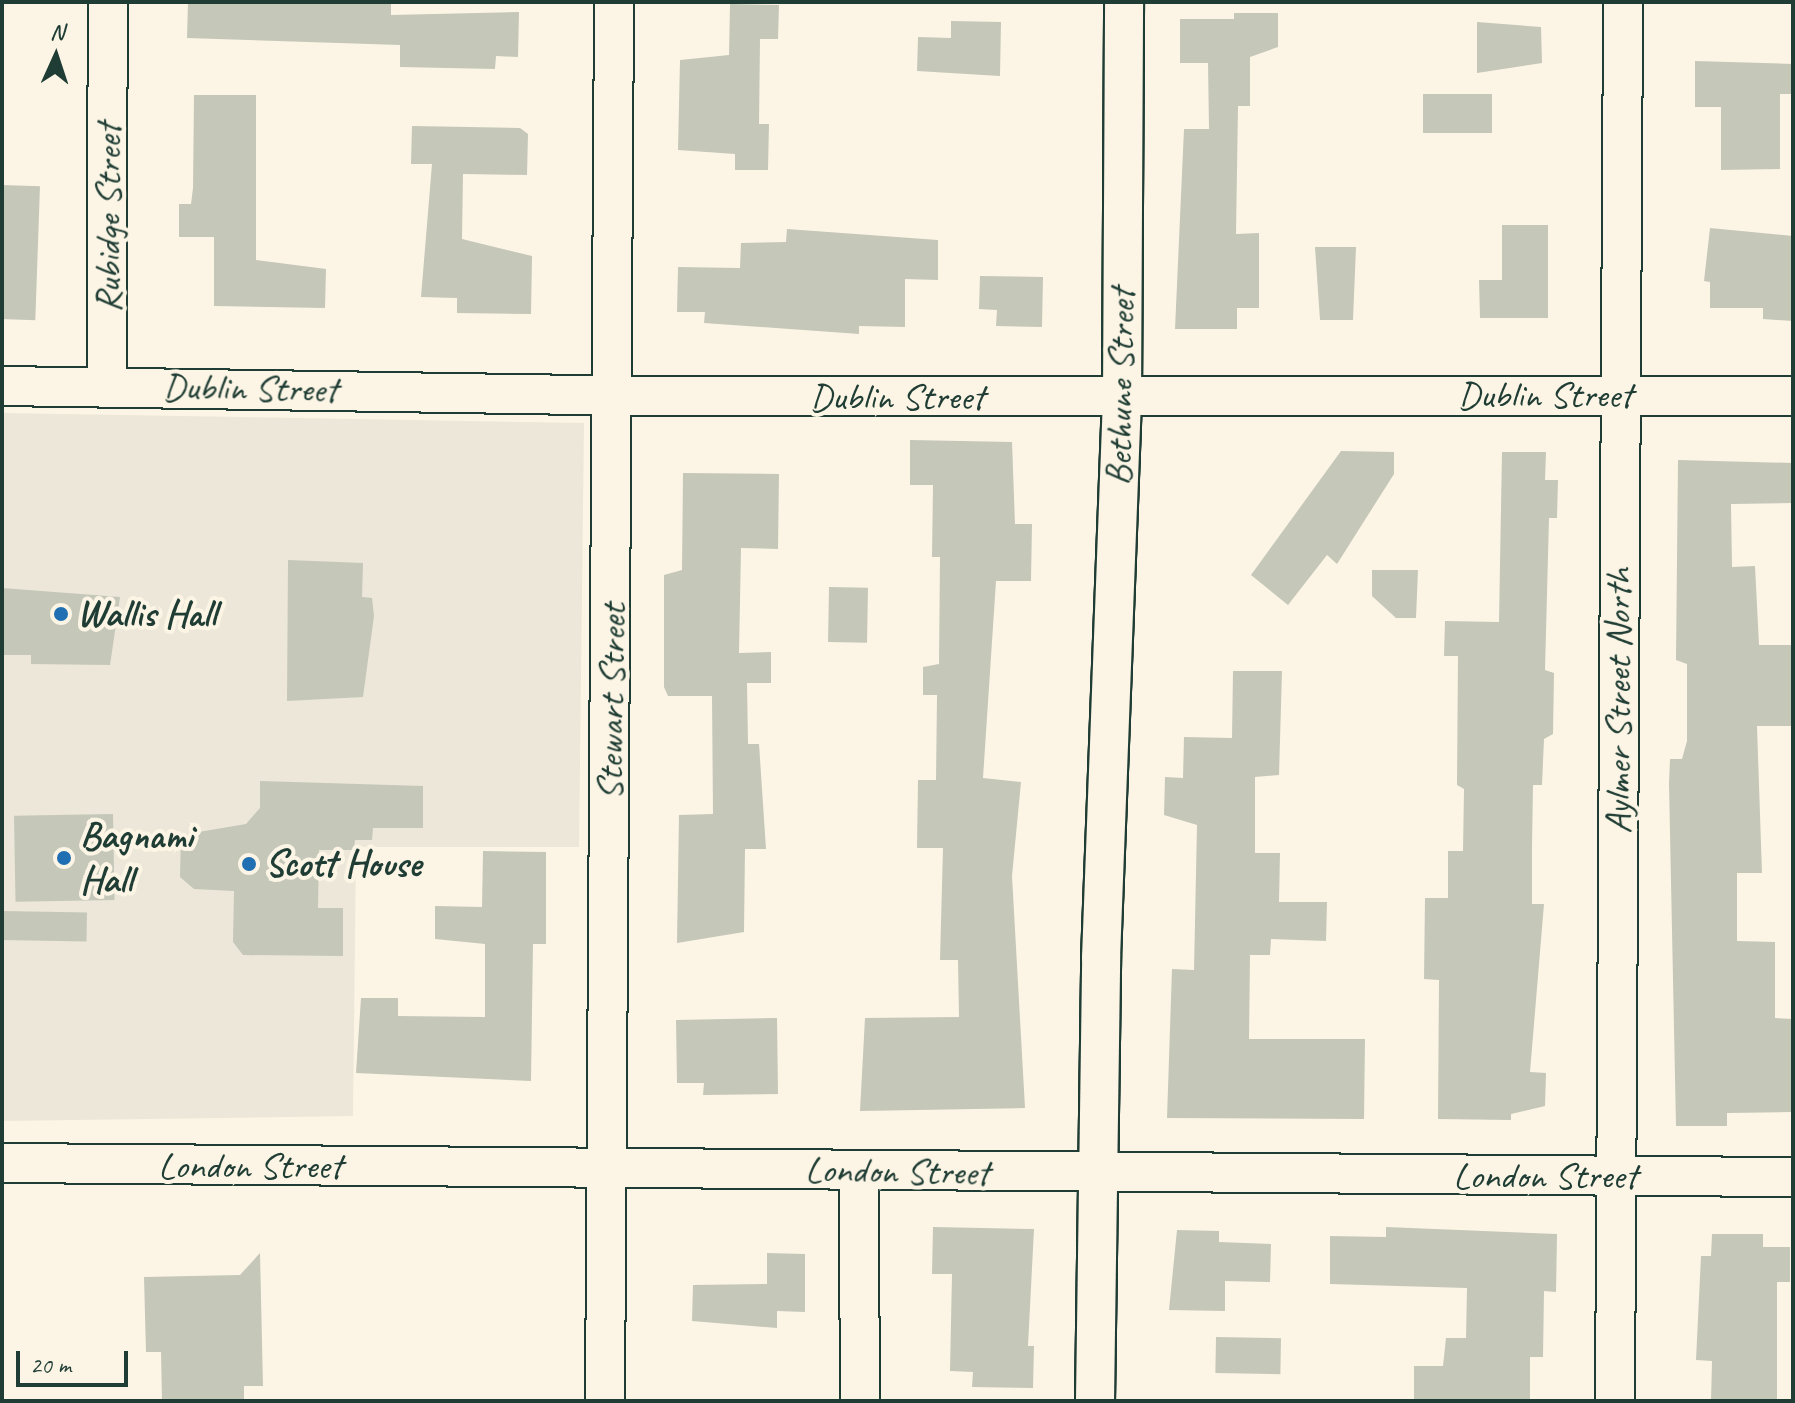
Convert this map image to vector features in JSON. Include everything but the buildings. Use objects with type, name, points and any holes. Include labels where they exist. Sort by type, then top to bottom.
[{"type":"street","name":"Rubidge Street","points":[[107,385],[108,2]]},
{"type":"street","name":"Stewart Street","points":[[605,1401],[614,396],[614,2]]},
{"type":"street","name":"Bethune Street","points":[[1095,1401],[1107,772],[1122,399],[1124,2]]},
{"type":"street","name":"Aylmer Street North","points":[[1615,1401],[1623,2]]},
{"type":"street","name":"Dublin Street","points":[[2,386],[107,385],[614,396],[1122,399],[1620,394],[1793,396]]},
{"type":"street","name":"London Street","points":[[2,1163],[1098,1174],[1793,1177]]},
{"type":"street","points":[[859,1171],[860,1401]]},
{"type":"shaded area","points":[[2,413],[584,423],[579,847],[356,847],[353,1116],[2,1121]]},
{"type":"place","name":"Wallis Hall","points":[[61,614]]},
{"type":"place","name":"Bagnami Hall","points":[[64,858]]},
{"type":"place","name":"Scott House","points":[[249,864]]}]
